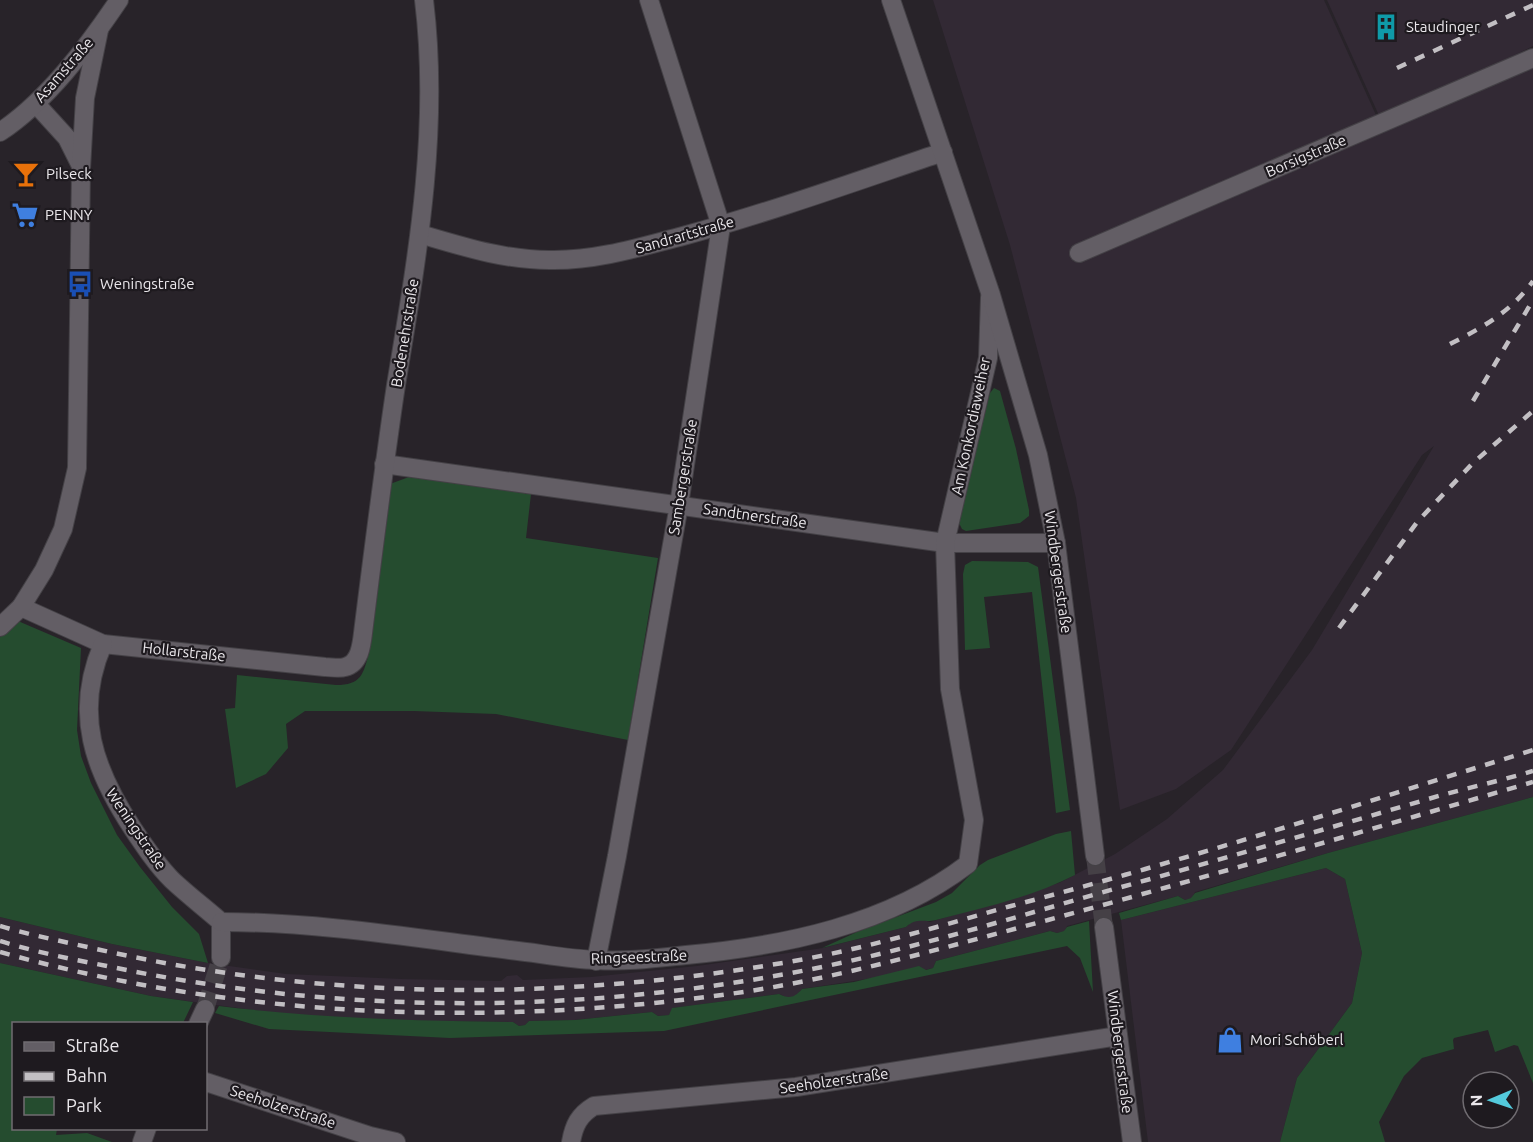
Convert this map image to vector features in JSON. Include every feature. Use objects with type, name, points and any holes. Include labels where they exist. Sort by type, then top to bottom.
[{"type":"street","name":"Asamstraße","points":[[0,132],[36,104],[99,30],[119,0]]},
{"type":"street","name":"Bodenehrstraße","points":[[354,663],[360,652],[384,464],[420,234],[429,134],[430,91],[424,0]]},
{"type":"street","name":"Sambergerstraße","points":[[596,961],[617,856],[679,505],[721,226],[649,0]]},
{"type":"street","name":"Am Konkordiaweiher","points":[[892,1],[991,295],[988,358],[945,543],[950,689],[974,820],[968,864]]},
{"type":"street","points":[[0,627],[21,607],[45,570],[63,530],[77,468],[81,169],[86,98],[99,30]]},
{"type":"street","name":"Borsigstraße","points":[[1079,253],[1533,58]]},
{"type":"street","points":[[36,104],[67,138],[76,153],[81,169]]},
{"type":"street","name":"Sandrartstraße","points":[[420,234],[492,254],[520,258],[553,261],[610,255],[721,226],[943,152]]},
{"type":"street","name":"Windbergerstraße","points":[[991,295],[1038,455],[1056,543],[1095,856]]},
{"type":"street","name":"Sandtnerstraße","points":[[384,464],[945,543],[1056,543]]},
{"type":"street","name":"Hollarstraße","points":[[21,607],[103,644],[325,667],[345,667],[354,663]]},
{"type":"street","name":"Weningstraße","points":[[103,644],[97,656],[90,694],[89,724],[93,751],[103,778],[113,800],[153,858],[172,880],[221,922]]},
{"type":"street","name":"Ringseestraße","points":[[221,922],[308,924],[596,961],[645,960],[745,948],[808,935],[874,917],[922,894],[968,864]]},
{"type":"street","points":[[221,922],[221,958]]},
{"type":"street","name":"Windbergerstraße","points":[[1104,927],[1132,1142]]},
{"type":"street","name":"Seeholzerstraße","points":[[571,1142],[573,1128],[582,1114],[594,1106],[761,1091],[830,1082],[1118,1036]]},
{"type":"street","name":"Seeholzerstraße","points":[[207,1082],[370,1136],[396,1142]]},
{"type":"shaded area","points":[[933,0],[1324,0],[1380,124],[1533,65],[1533,797],[1195,892],[1192,898],[1185,900],[1178,896],[1067,926],[1065,931],[1057,933],[1050,931],[936,961],[933,968],[802,989],[796,996],[788,998],[779,994],[673,1008],[669,1015],[658,1016],[652,1012],[575,1020],[529,1021],[519,1026],[513,1022],[396,1021],[289,1015],[151,996],[0,963],[0,917],[112,944],[208,963],[286,974],[402,979],[501,981],[507,976],[517,975],[523,980],[591,977],[697,966],[823,948],[906,927],[912,921],[920,919],[930,922],[1059,883],[1115,854],[1167,819],[1223,770],[1312,650],[1434,446],[1422,455],[1231,750],[1176,789],[1120,810],[1076,498],[1010,245]]},
{"type":"shaded area","points":[[1327,0],[1533,0],[1533,46],[1381,120]]},
{"type":"shaded area","name":"Mori Schöberl","points":[[1326,868],[1345,879],[1362,953],[1352,1003],[1297,1078],[1280,1142],[1148,1142],[1121,920]]},
{"type":"green space","points":[[994,388],[1000,391],[1016,449],[1029,516],[1020,523],[966,531],[962,529],[958,521],[990,393]]},
{"type":"green space","points":[[409,477],[531,494],[526,538],[658,558],[628,740],[496,714],[305,711],[286,724],[288,748],[266,774],[236,788],[225,709],[235,708],[237,675],[344,685],[356,681],[363,673],[369,653],[390,484]]},
{"type":"green space","points":[[972,561],[1028,562],[1038,567],[1070,810],[1056,813],[1032,592],[984,597],[990,648],[965,650],[963,574],[965,565]]},
{"type":"green space","points":[[18,621],[81,648],[77,730],[81,756],[91,783],[117,835],[172,907],[199,934],[208,963],[112,944],[0,917],[0,637]]},
{"type":"green space","points":[[1533,797],[1533,1083],[1518,1046],[1514,1045],[1495,1052],[1488,1030],[1454,1038],[1454,1049],[1422,1058],[1404,1076],[1379,1122],[1385,1142],[1280,1142],[1297,1078],[1352,1003],[1362,953],[1345,879],[1326,868],[1121,920],[1119,913],[1178,896],[1185,900],[1191,898],[1195,893],[1328,853]]},
{"type":"green space","points":[[1071,831],[1075,875],[1059,883],[989,906],[932,921],[917,921],[906,927],[822,948],[936,902],[952,893],[988,860],[1056,834]]},
{"type":"green space","points":[[1089,921],[1093,992],[1080,958],[1067,946],[664,1031],[450,1038],[269,1029],[215,1013],[219,1006],[366,1018],[513,1022],[519,1026],[529,1021],[575,1020],[652,1012],[658,1016],[669,1015],[672,1008],[779,994],[791,997],[802,989],[854,982],[919,966],[926,970],[933,968],[936,961],[1050,931],[1057,933],[1064,931],[1067,927]]},
{"type":"green space","points":[[0,963],[151,996],[193,1002],[183,1022],[12,1022],[12,1130],[57,1130],[56,1135],[87,1133],[112,1142],[0,1142]]},
{"type":"tunnel","points":[[1095,856],[1104,927]]},
{"type":"tunnel","points":[[205,1009],[221,958]]},
{"type":"railway","points":[[1397,68],[1533,5]]},
{"type":"railway","points":[[1450,344],[1496,318],[1516,301],[1533,281]]},
{"type":"railway","points":[[1473,401],[1533,300]]},
{"type":"railway","points":[[1339,628],[1418,521],[1473,463],[1533,411]]},
{"type":"railway","points":[[0,926],[180,966],[269,979],[358,987],[448,990],[537,989],[627,983],[716,973],[805,959],[909,935],[1208,851],[1533,750]]},
{"type":"railway","points":[[0,941],[107,966],[194,982],[282,994],[371,1001],[460,1003],[548,1001],[637,995],[725,984],[855,960],[1533,771]]},
{"type":"railway","points":[[0,952],[92,975],[185,992],[278,1004],[373,1011],[467,1013],[562,1010],[656,1003],[750,991],[825,977],[900,959],[1352,835],[1533,782]]},
{"type":"place","name":"Staudinger","points":[[1386,27]]},
{"type":"place","name":"Pilseck","points":[[26,174]]},
{"type":"place","name":"PENNY","points":[[25,215]]},
{"type":"place","name":"Weningstraße","points":[[80,284]]},
{"type":"place","name":"Mori Schöberl","points":[[1230,1040]]}]
